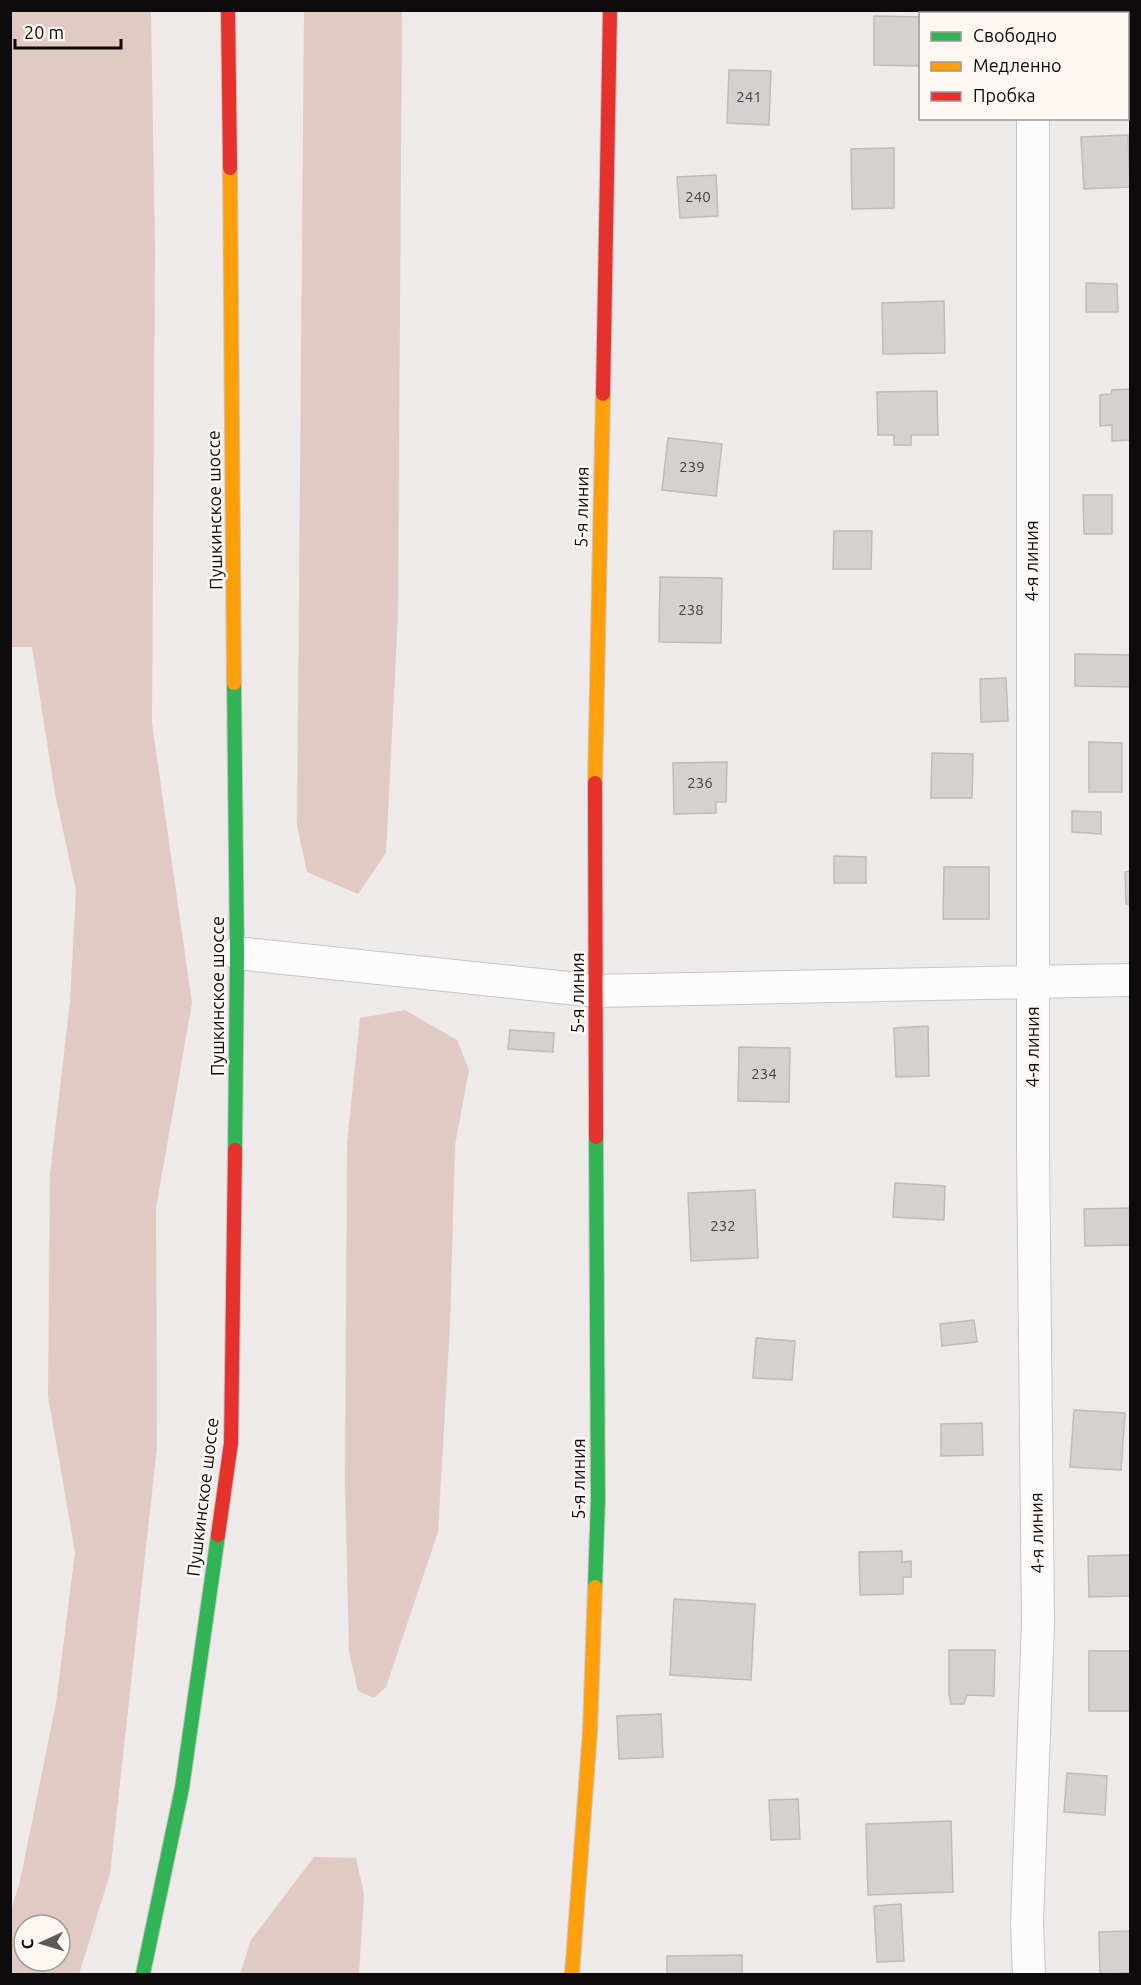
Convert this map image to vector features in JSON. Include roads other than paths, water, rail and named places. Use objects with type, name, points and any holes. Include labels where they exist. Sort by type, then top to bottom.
[{"type":"main road","name":"Пушкинское шоссе","points":[[143,1974],[182,1788],[231,1443],[237,953],[228,10]]},
{"type":"main road","name":"5-я линия","points":[[572,1974],[590,1731],[598,1499],[594,796],[610,10]]},
{"type":"street","name":"4-я линия","points":[[1029,1974],[1027,1923],[1038,1623],[1033,1150],[1033,120]]},
{"type":"street","points":[[237,953],[596,991],[1131,980]]}]
